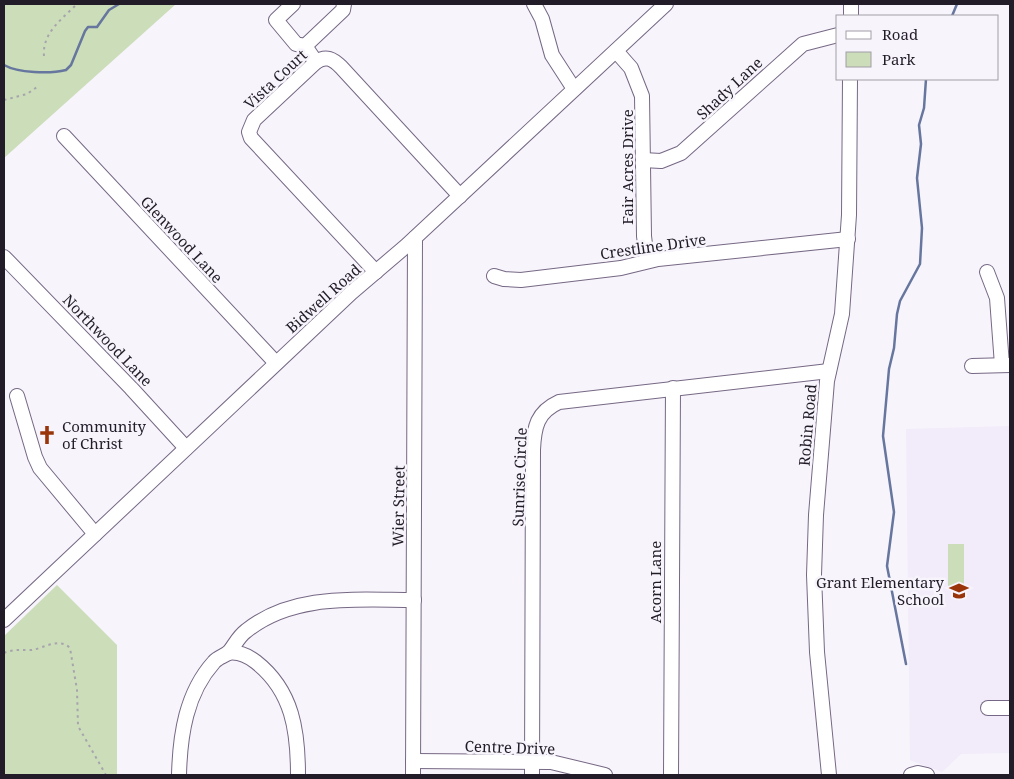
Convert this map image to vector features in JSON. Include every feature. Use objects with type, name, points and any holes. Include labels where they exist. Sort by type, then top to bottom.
[{"type":"street","points":[[293,4],[276,20],[296,44],[305,46],[316,62]]},
{"type":"street","points":[[534,4],[542,19],[552,55],[574,89]]},
{"type":"street","name":"Bidwell Road","points":[[4,620],[276,363],[460,196],[666,4]]},
{"type":"street","points":[[305,46],[344,7]]},
{"type":"street","name":"Shady Lane","points":[[643,160],[661,161],[681,153],[803,44],[836,36]]},
{"type":"street","name":"Fair Acres Drive","points":[[616,51],[632,68],[642,96],[644,236],[647,260]]},
{"type":"street","name":"Vista Court","points":[[376,272],[250,138],[249,132],[254,120],[316,62],[326,58],[333,60],[341,67],[460,196]]},
{"type":"street","name":"Robin Road","points":[[829,775],[819,686],[814,575],[820,459],[829,371],[842,314],[848,240],[850,80]]},
{"type":"street","name":"Glenwood Lane","points":[[64,136],[276,363]]},
{"type":"street","name":"Wier Street","points":[[413,775],[414,238]]},
{"type":"street","name":"Crestline Drive","points":[[494,276],[504,279],[521,280],[622,268],[647,260],[848,240]]},
{"type":"street","name":"Northwood Lane","points":[[4,256],[186,448]]},
{"type":"street","points":[[972,366],[1006,365],[998,298],[987,272]]},
{"type":"street","name":"Sunrise Circle","points":[[532,768],[533,450],[536,424],[543,412],[559,402],[829,371]]},
{"type":"street","name":"Acorn Lane","points":[[671,775],[673,388]]},
{"type":"street","points":[[17,396],[40,468],[95,534]]},
{"type":"street","points":[[179,775],[183,727],[190,703],[204,674],[215,660],[228,653],[236,641],[253,626],[290,608],[327,601],[414,600]]},
{"type":"street","points":[[228,653],[243,654],[266,670],[288,702],[297,730],[298,775]]},
{"type":"street","points":[[988,708],[1010,708]]},
{"type":"street","name":"Centre Drive","points":[[413,761],[532,768],[551,762],[605,775]]},
{"type":"path","points":[[44,56],[45,41],[48,34],[77,4]]},
{"type":"path","points":[[4,100],[27,94],[37,87]]},
{"type":"path","points":[[4,653],[15,650],[35,649],[58,643],[67,645],[70,648],[77,690],[78,726],[106,775]]},
{"type":"shaded area","name":"Grant Elementary School","points":[[1010,426],[1010,753],[961,754],[942,772],[910,760],[906,429]]},
{"type":"green space","points":[[4,4],[176,4],[4,158]]},
{"type":"green space","points":[[948,544],[964,544],[964,589],[948,590]]},
{"type":"green space","points":[[57,585],[117,645],[117,775],[4,775],[4,636]]},
{"type":"waterway","points":[[4,65],[17,70],[34,72],[66,70],[71,65],[88,27],[97,27],[109,10],[119,4]]},
{"type":"waterway","points":[[952,15],[957,4]]},
{"type":"waterway","points":[[906,664],[887,566],[894,512],[883,436],[889,369],[894,348],[897,314],[900,301],[920,264],[922,228],[917,178],[921,144],[919,125],[924,108],[926,80]]},
{"type":"place","name":"Community of Christ","points":[[47,435]]},
{"type":"place","name":"Grant Elementary School","points":[[959,591]]}]
